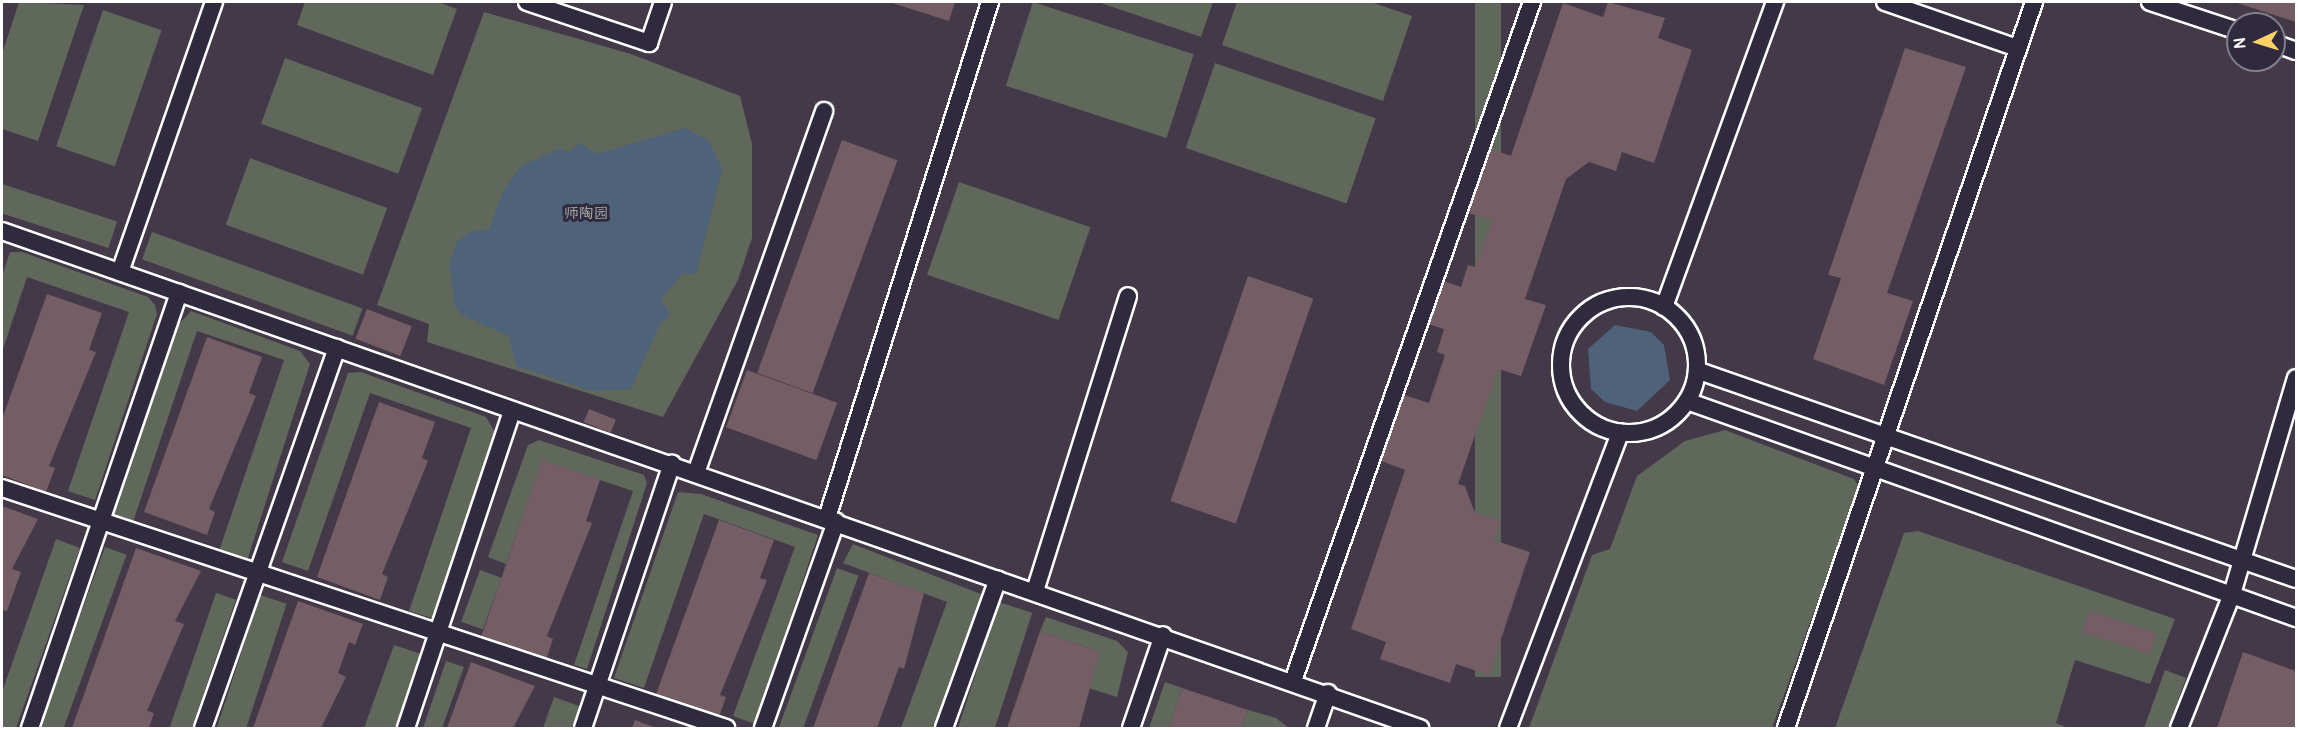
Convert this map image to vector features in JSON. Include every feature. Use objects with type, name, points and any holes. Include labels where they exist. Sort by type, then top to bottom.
[{"type":"lane","points":[[120,272],[214,2]]},
{"type":"lane","points":[[527,2],[649,43],[663,2]]},
{"type":"lane","points":[[763,729],[832,520],[990,2]]},
{"type":"lane","points":[[1293,681],[1532,2]]},
{"type":"lane","points":[[1664,307],[1775,2]]},
{"type":"lane","points":[[1885,2],[2017,48]]},
{"type":"lane","points":[[1786,729],[1888,438],[2034,2]]},
{"type":"lane","points":[[2150,2],[2226,27]]},
{"type":"lane","points":[[696,473],[824,111]]},
{"type":"lane","points":[[2,231],[512,412],[672,464],[1163,635],[1328,693],[1420,729]]},
{"type":"lane","points":[[30,729],[179,293]]},
{"type":"lane","points":[[1035,591],[1128,296]]},
{"type":"lane","points":[[1628,296],[1664,307],[1685,325],[1699,370],[1687,400],[1664,424],[1620,433],[1598,426],[1573,402],[1561,370],[1563,347],[1580,319],[1606,300],[1628,296]]},
{"type":"lane","points":[[203,729],[337,348]]},
{"type":"lane","points":[[1699,370],[2296,579]]},
{"type":"lane","points":[[2179,729],[2232,594],[2296,378]]},
{"type":"lane","points":[[1687,400],[2296,618]]},
{"type":"lane","points":[[406,729],[512,412]]},
{"type":"lane","points":[[1508,729],[1620,433]]},
{"type":"lane","points":[[583,729],[672,464]]},
{"type":"lane","points":[[2,488],[440,631],[726,729]]},
{"type":"lane","points":[[944,729],[998,579]]},
{"type":"lane","points":[[1131,729],[1163,635]]},
{"type":"lane","points":[[1316,729],[1328,693]]},
{"type":"shaded area","points":[[2,2],[2296,2],[2296,728],[2,728]]},
{"type":"green space","points":[[19,2],[84,5],[38,141],[2,129],[2,54]]},
{"type":"green space","points":[[305,2],[438,2],[457,9],[433,75],[297,25]]},
{"type":"green space","points":[[1033,2],[1194,54],[1167,138],[1006,86]]},
{"type":"green space","points":[[1098,2],[1213,2],[1201,37]]},
{"type":"green space","points":[[1237,2],[1371,2],[1412,16],[1383,101],[1222,45]]},
{"type":"green space","points":[[1475,2],[1501,2],[1501,677],[1475,677]]},
{"type":"green space","points":[[103,10],[162,30],[115,166],[56,146]]},
{"type":"green space","name":"师陶园","points":[[484,12],[631,54],[740,96],[752,144],[752,238],[738,280],[663,417],[427,342],[429,324],[377,305]]},
{"type":"green space","points":[[285,58],[422,108],[398,174],[261,124]]},
{"type":"green space","points":[[1215,63],[1376,118],[1346,203],[1186,148]]},
{"type":"green space","points":[[250,158],[387,208],[363,275],[226,225]]},
{"type":"green space","points":[[959,182],[1090,227],[1059,320],[927,275]]},
{"type":"green space","points":[[2,184],[117,221],[108,248],[2,213]]},
{"type":"green space","points":[[152,232],[362,309],[353,336],[142,259]]},
{"type":"green space","points":[[10,252],[22,252],[148,297],[155,305],[157,314],[95,500],[68,491],[129,312],[27,277],[2,352],[2,276]]},
{"type":"green space","points":[[191,311],[300,351],[310,364],[247,561],[219,551],[284,360],[197,331],[133,522],[112,515],[177,326]]},
{"type":"green space","points":[[361,372],[486,417],[496,434],[432,618],[409,611],[471,428],[370,393],[308,571],[282,562],[348,373]]},
{"type":"green space","points":[[1725,430],[1854,479],[1859,487],[1772,728],[1529,728],[1592,555],[1610,549],[1637,476],[1685,441]]},
{"type":"green space","points":[[539,440],[644,475],[647,483],[587,669],[574,665],[633,491],[542,461],[506,564],[488,557],[528,445]]},
{"type":"green space","points":[[678,492],[701,494],[818,535],[755,724],[733,716],[795,547],[704,514],[644,688],[614,678]]},
{"type":"green space","points":[[1918,531],[2175,619],[2150,684],[2075,660],[2056,723],[2068,728],[1835,728],[1904,533]]},
{"type":"green space","points":[[56,539],[80,548],[16,728],[2,728],[2,692]]},
{"type":"green space","points":[[853,544],[986,596],[938,728],[901,728],[947,602],[843,563]]},
{"type":"green space","points":[[105,547],[127,555],[64,728],[39,727]]},
{"type":"green space","points":[[837,568],[859,576],[803,728],[779,728]]},
{"type":"green space","points":[[480,570],[502,578],[483,630],[461,622]]},
{"type":"green space","points":[[216,593],[236,600],[192,728],[170,728]]},
{"type":"green space","points":[[260,595],[287,604],[246,728],[217,728]]},
{"type":"green space","points":[[999,602],[1032,613],[995,728],[958,728]]},
{"type":"green space","points":[[1046,617],[1117,641],[1128,652],[1117,697],[1088,688],[1100,652],[1040,631]]},
{"type":"green space","points":[[394,645],[424,655],[397,728],[364,728]]},
{"type":"green space","points":[[446,661],[464,667],[442,728],[423,728]]},
{"type":"green space","points":[[2165,670],[2186,678],[2168,728],[2144,728]]},
{"type":"green space","points":[[1165,682],[1182,688],[1169,728],[1149,728]]},
{"type":"green space","points":[[554,697],[582,707],[574,728],[543,728]]},
{"type":"green space","points":[[1248,710],[1276,718],[1289,728],[1241,728]]},
{"type":"water","points":[[685,128],[709,141],[722,169],[696,274],[683,273],[661,299],[670,315],[660,324],[631,389],[592,391],[516,366],[509,336],[462,315],[455,306],[449,263],[457,242],[470,232],[489,229],[503,191],[521,166],[559,149],[569,152],[580,143],[597,154]]},
{"type":"water","points":[[1615,325],[1651,332],[1664,345],[1670,380],[1637,411],[1605,402],[1591,389],[1588,349]]},
{"type":"building","points":[[889,2],[955,2],[949,21]]},
{"type":"building","points":[[1608,2],[1665,18],[1658,38],[1692,50],[1654,163],[1622,152],[1616,171],[1589,162],[1566,179],[1525,299],[1546,305],[1521,376],[1498,369],[1458,484],[1465,486],[1475,513],[1501,521],[1494,540],[1530,552],[1489,675],[1456,664],[1450,683],[1380,659],[1386,642],[1351,629],[1405,470],[1376,459],[1398,393],[1429,403],[1445,355],[1437,352],[1444,329],[1421,322],[1435,278],[1461,287],[1468,265],[1475,267],[1492,221],[1463,211],[1485,147],[1511,156],[1563,3],[1603,17]]},
{"type":"building","points":[[2234,2],[2296,2],[2296,22],[2286,19],[2286,12],[2265,12]]},
{"type":"building","points":[[1905,48],[1966,67],[1887,293],[1913,301],[1884,385],[1813,359],[1841,278],[1828,275]]},
{"type":"building","points":[[842,140],[897,160],[813,393],[757,373]]},
{"type":"building","points":[[1248,276],[1313,298],[1236,523],[1171,501]]},
{"type":"building","points":[[47,294],[102,313],[89,350],[96,352],[49,466],[55,468],[46,492],[2,475],[2,419]]},
{"type":"building","points":[[367,309],[412,326],[400,356],[356,339]]},
{"type":"building","points":[[207,337],[262,357],[249,393],[256,396],[209,509],[215,512],[207,535],[144,512]]},
{"type":"building","points":[[747,370],[837,403],[816,460],[726,427]]},
{"type":"building","points":[[379,402],[435,422],[422,458],[428,461],[382,574],[388,577],[380,600],[317,577]]},
{"type":"building","points":[[589,409],[616,420],[611,433],[584,422]]},
{"type":"building","points":[[542,460],[600,480],[586,521],[592,523],[547,636],[553,639],[545,663],[480,640]]},
{"type":"building","points":[[2,506],[38,519],[12,569],[21,572],[7,611],[2,610]]},
{"type":"building","points":[[719,520],[774,540],[760,578],[767,580],[720,695],[726,697],[718,720],[655,697]]},
{"type":"building","points":[[136,548],[201,571],[175,621],[184,624],[147,711],[154,713],[149,728],[72,728]]},
{"type":"building","points":[[869,573],[924,593],[904,669],[899,667],[877,728],[813,728]]},
{"type":"building","points":[[298,601],[363,624],[355,645],[349,642],[338,673],[346,677],[321,728],[253,728]]},
{"type":"building","points":[[2089,611],[2157,633],[2150,654],[2082,632]]},
{"type":"building","points":[[1040,631],[1100,652],[1079,728],[1007,728]]},
{"type":"building","points":[[2243,652],[2296,671],[2296,728],[2217,728]]},
{"type":"building","points":[[471,662],[535,686],[513,728],[447,728]]},
{"type":"building","points":[[1182,688],[1248,710],[1241,728],[1169,728]]},
{"type":"building","points":[[635,720],[656,728],[632,728]]}]
